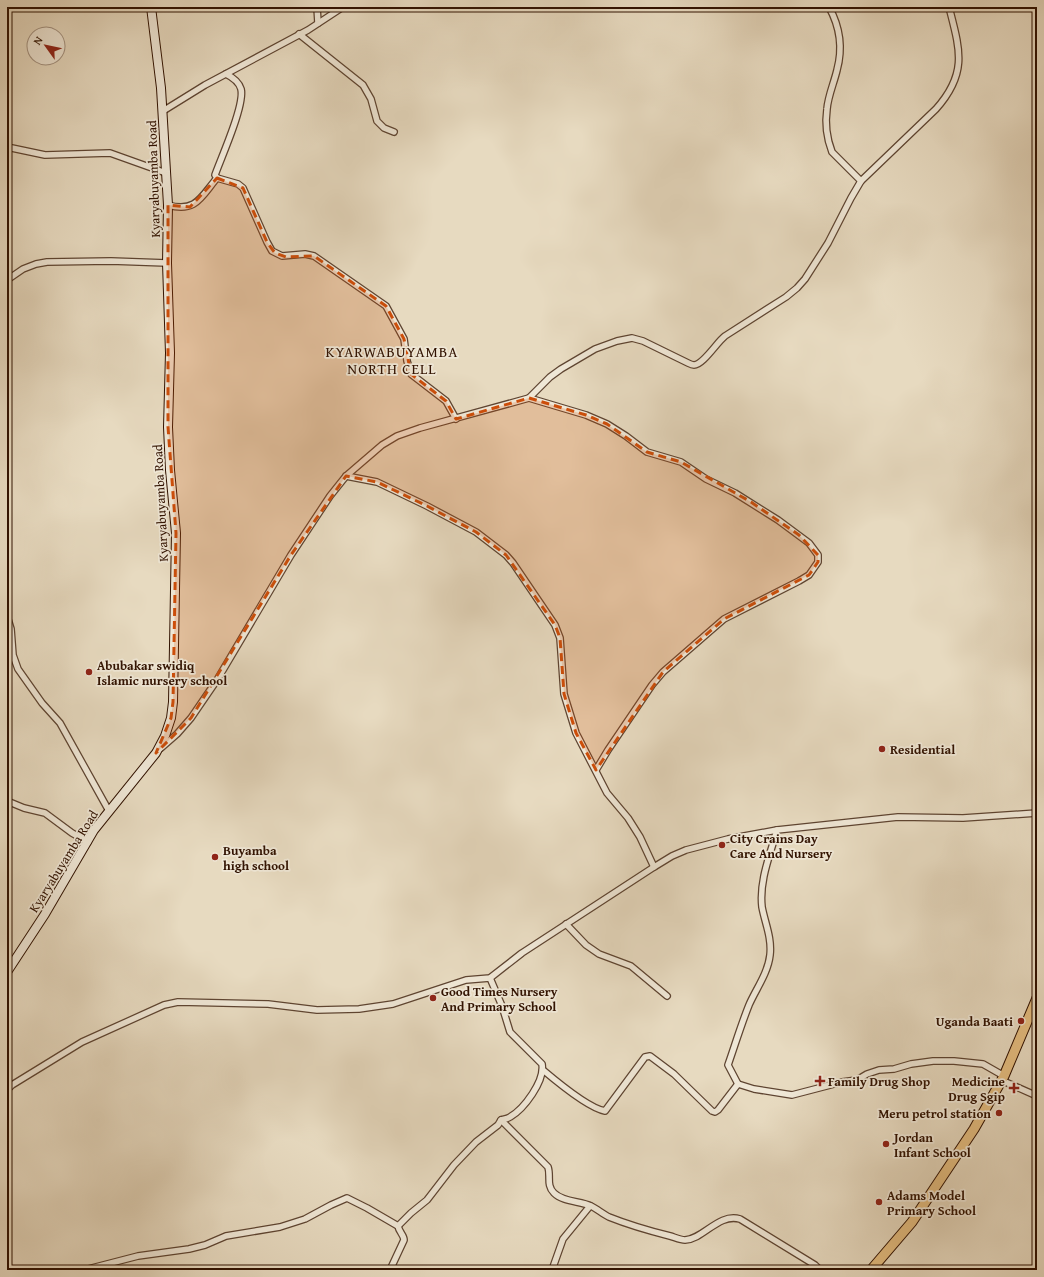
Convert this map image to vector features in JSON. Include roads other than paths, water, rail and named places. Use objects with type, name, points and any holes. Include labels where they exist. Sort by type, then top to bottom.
[{"type":"main road","points":[[871,1270],[917,1216],[974,1129],[1003,1078],[1037,999]]},
{"type":"street","name":"Kyaryabuyamba Road","points":[[7,972],[45,914],[94,830],[156,753],[165,736],[171,718],[173,694],[176,533],[170,470],[168,427],[170,353],[167,263],[168,205],[163,111],[151,7]]},
{"type":"street","points":[[317,7],[318,23]]},
{"type":"street","points":[[163,111],[205,85],[299,34],[343,7]]},
{"type":"street","points":[[829,7],[838,28],[840,60],[826,110],[827,131],[832,152],[861,181]]},
{"type":"street","points":[[156,753],[177,734],[191,718],[217,680],[291,555],[316,516],[346,476],[382,445],[397,436],[420,428],[529,398],[550,376],[595,349],[617,340],[632,338],[643,341],[688,363],[694,365],[700,364],[718,341],[786,297],[797,288],[805,279],[828,243],[861,181],[944,100],[955,79],[959,57],[949,7]]},
{"type":"street","points":[[299,34],[363,85],[371,99],[377,121],[384,128],[394,132]]},
{"type":"street","points":[[217,178],[215,175],[230,137],[241,100],[241,87],[234,79],[226,74]]},
{"type":"street","points":[[7,147],[45,155],[110,153],[166,173]]},
{"type":"street","points":[[168,205],[178,208],[190,207],[201,198],[217,178]]},
{"type":"street","points":[[217,178],[238,184],[243,188],[266,242],[275,253],[282,256],[305,254],[314,256],[386,306],[404,339],[407,361],[411,374],[446,401],[456,419]]},
{"type":"street","points":[[7,280],[23,269],[47,262],[111,261],[167,263]]},
{"type":"street","points":[[529,398],[586,415],[607,424],[647,452],[681,462],[706,479],[751,502],[778,520],[809,543],[818,555],[818,562],[809,575],[724,619],[663,672],[652,685],[596,770]]},
{"type":"street","points":[[346,476],[364,478],[378,482],[420,502],[476,532],[506,555],[555,625],[560,638],[564,694],[576,734],[608,793],[640,836],[654,867]]},
{"type":"street","points":[[7,616],[11,629],[13,655],[18,669],[42,703],[60,723],[108,811]]},
{"type":"street","points":[[7,801],[24,808],[45,813],[72,833],[88,842]]},
{"type":"street","points":[[7,1090],[12,1085],[82,1042],[164,1005],[178,1002],[268,1004],[317,1010],[359,1009],[393,1004],[466,980],[490,978],[522,953],[566,924],[654,867],[672,856],[686,850],[728,839],[777,830],[898,817],[963,818],[1037,813]]},
{"type":"street","points":[[777,830],[761,890],[762,908],[770,942],[770,956],[767,967],[749,1005],[728,1065],[738,1084],[754,1089],[792,1095],[842,1082],[857,1080],[867,1074],[879,1070],[894,1069],[911,1064],[933,1061],[954,1061],[983,1064],[1003,1078],[1037,1096]]},
{"type":"street","points":[[566,924],[586,945],[599,954],[631,966],[667,996]]},
{"type":"street","points":[[398,1226],[427,1200],[454,1165],[476,1142],[498,1125],[501,1120],[509,1118],[518,1111],[533,1092],[541,1078],[543,1070],[542,1064],[531,1052],[513,1037],[490,978]]},
{"type":"street","points":[[543,1070],[560,1085],[592,1106],[605,1111],[644,1057],[650,1056],[674,1074],[712,1111],[715,1112],[738,1084]]},
{"type":"street","points":[[501,1120],[548,1167],[550,1172],[548,1179],[553,1192],[562,1198],[590,1206],[608,1216],[652,1232],[684,1240],[723,1220],[736,1218],[751,1225],[815,1265],[820,1270]]},
{"type":"street","points":[[84,1270],[138,1256],[189,1249],[205,1245],[226,1236],[280,1227],[305,1219],[347,1198],[398,1226],[404,1240],[390,1270]]},
{"type":"street","points":[[552,1270],[563,1239],[590,1206]]},
{"type":"place","name":"Abubakar swidiq Islamic nursery school","points":[[89,672]]},
{"type":"place","name":"Residential","points":[[882,749]]},
{"type":"place","name":"City Crains Day Care And Nursery","points":[[722,845]]},
{"type":"place","name":"Buyamba high school","points":[[215,857]]},
{"type":"place","name":"Good Times Nursery And Primary School","points":[[433,998]]},
{"type":"place","name":"Uganda Baati","points":[[1021,1021]]},
{"type":"place","name":"Family Drug Shop","points":[[820,1081]]},
{"type":"place","name":"Medicine Drug Sgip","points":[[1014,1088]]},
{"type":"place","name":"Meru petrol station","points":[[999,1113]]},
{"type":"place","name":"Jordan Infant School","points":[[886,1144]]},
{"type":"place","name":"Adams Model Primary School","points":[[879,1202]]},
{"type":"district","name":"KYARWABUYAMBA NORTH CELL","points":[[392,360]]}]
